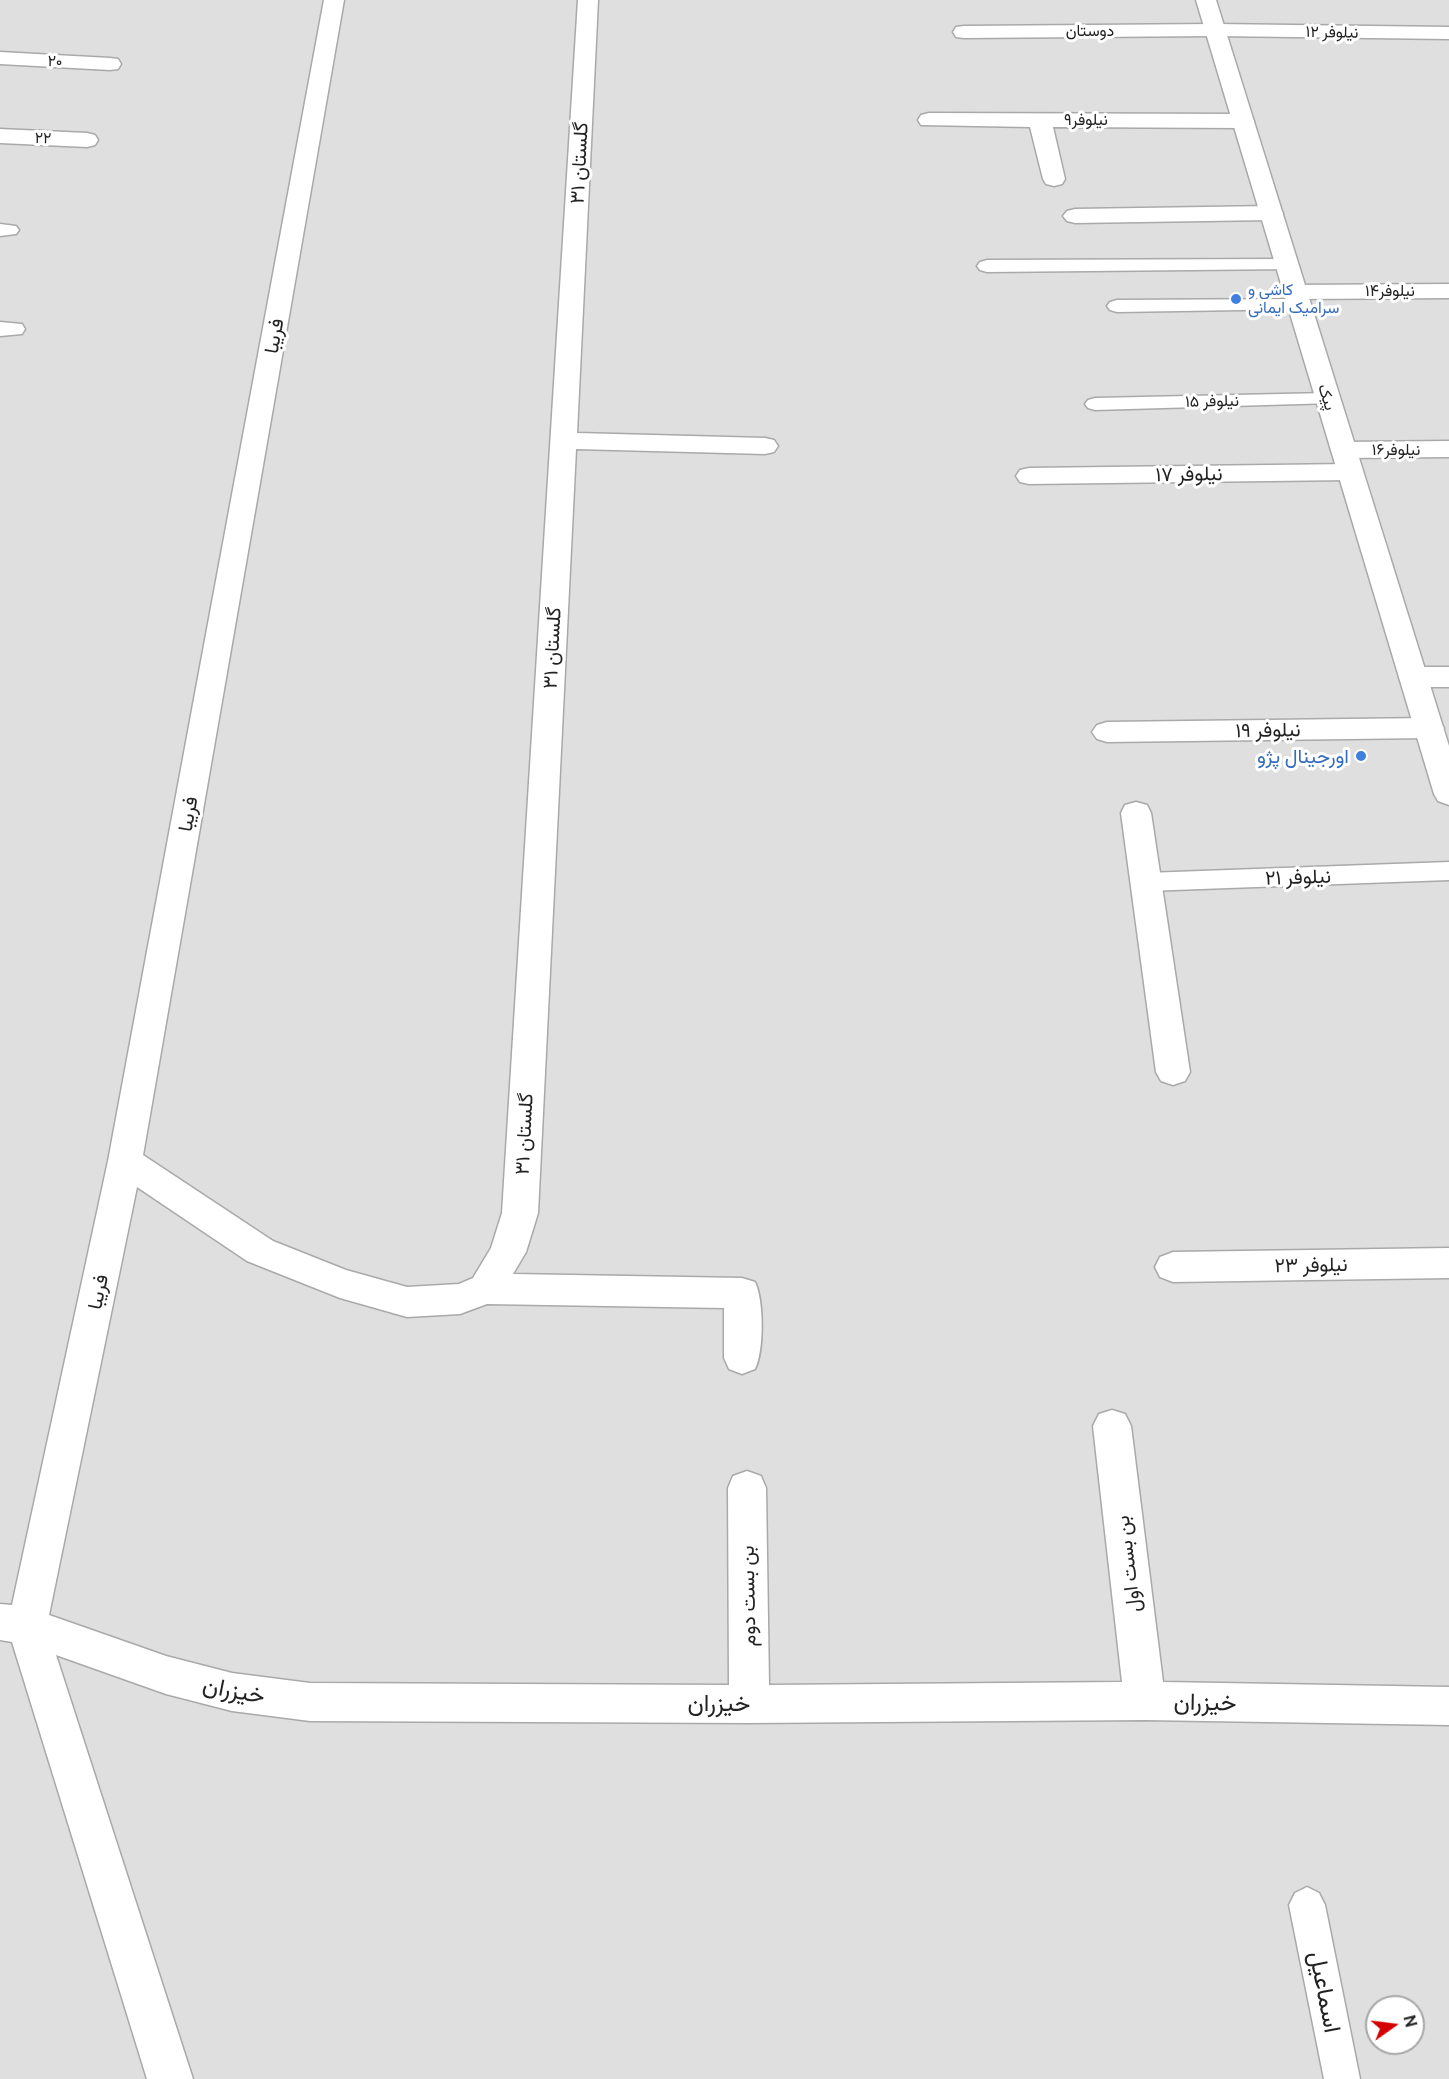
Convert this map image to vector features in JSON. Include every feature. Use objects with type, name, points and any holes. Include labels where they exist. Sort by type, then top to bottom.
[{"type":"street","name":"فریبا","points":[[14,1624],[125,1161],[334,0]]},
{"type":"street","name":"گلستان ۳۱","points":[[486,1289],[508,1252],[520,1214],[588,0]]},
{"type":"street","name":"پیک","points":[[1206,0],[1449,794]]},
{"type":"street","name":"دوستان","points":[[964,32],[1215,30]]},
{"type":"street","name":"نیلوفر ۱۲","points":[[1215,30],[1449,33]]},
{"type":"street","name":"۲۰","points":[[0,58],[110,64]]},
{"type":"street","name":"نیلوفر۹","points":[[928,120],[1243,121]]},
{"type":"street","points":[[1040,120],[1054,179]]},
{"type":"street","name":"۲۲","points":[[0,136],[87,140]]},
{"type":"street","points":[[1075,216],[1271,213]]},
{"type":"street","name":"نیلوفر۱۴","points":[[1297,298],[1449,291]]},
{"type":"street","points":[[563,441],[765,446]]},
{"type":"street","name":"نیلوفر۱۶","points":[[1347,461],[1449,449]]},
{"type":"street","name":"نیلوفر ۱۷","points":[[1029,476],[1347,461]]},
{"type":"street","points":[[1413,677],[1449,677]]},
{"type":"street","name":"نیلوفر ۱۹","points":[[1107,732],[1429,728]]},
{"type":"street","points":[[1136,813],[1173,1071]]},
{"type":"street","points":[[125,1161],[260,1251],[340,1283],[407,1302],[460,1299],[486,1289],[742,1293],[742,1358]]},
{"type":"street","name":"نیلوفر ۲۳","points":[[1173,1267],[1449,1263]]},
{"type":"street","name":"بن بست اول","points":[[1112,1426],[1145,1701]]},
{"type":"street","name":"بن بست دوم","points":[[747,1488],[749,1704]]},
{"type":"street","points":[[14,1624],[170,2079]]},
{"type":"street","name":"خیزران","points":[[14,1624],[188,1681],[232,1692],[310,1702],[749,1704],[1145,1701],[1449,1706]]},
{"type":"lane","points":[[987,266],[1287,265]]},
{"type":"lane","points":[[1117,306],[1297,298]]},
{"type":"lane","name":"نیلوفر ۱۵","points":[[1095,404],[1328,399]]},
{"type":"lane","name":"نیلوفر ۲۱","points":[[1146,882],[1449,871]]},
{"type":"lane","name":"اسماعیل","points":[[1307,1905],[1342,2079]]},
{"type":"shaded area","points":[[0,0],[1449,0],[1449,2079],[0,2079]]},
{"type":"place","name":"کاشی و سرامیک ایمانی","points":[[1236,299]]},
{"type":"place","name":"اورجینال پژو","points":[[1361,756]]}]
